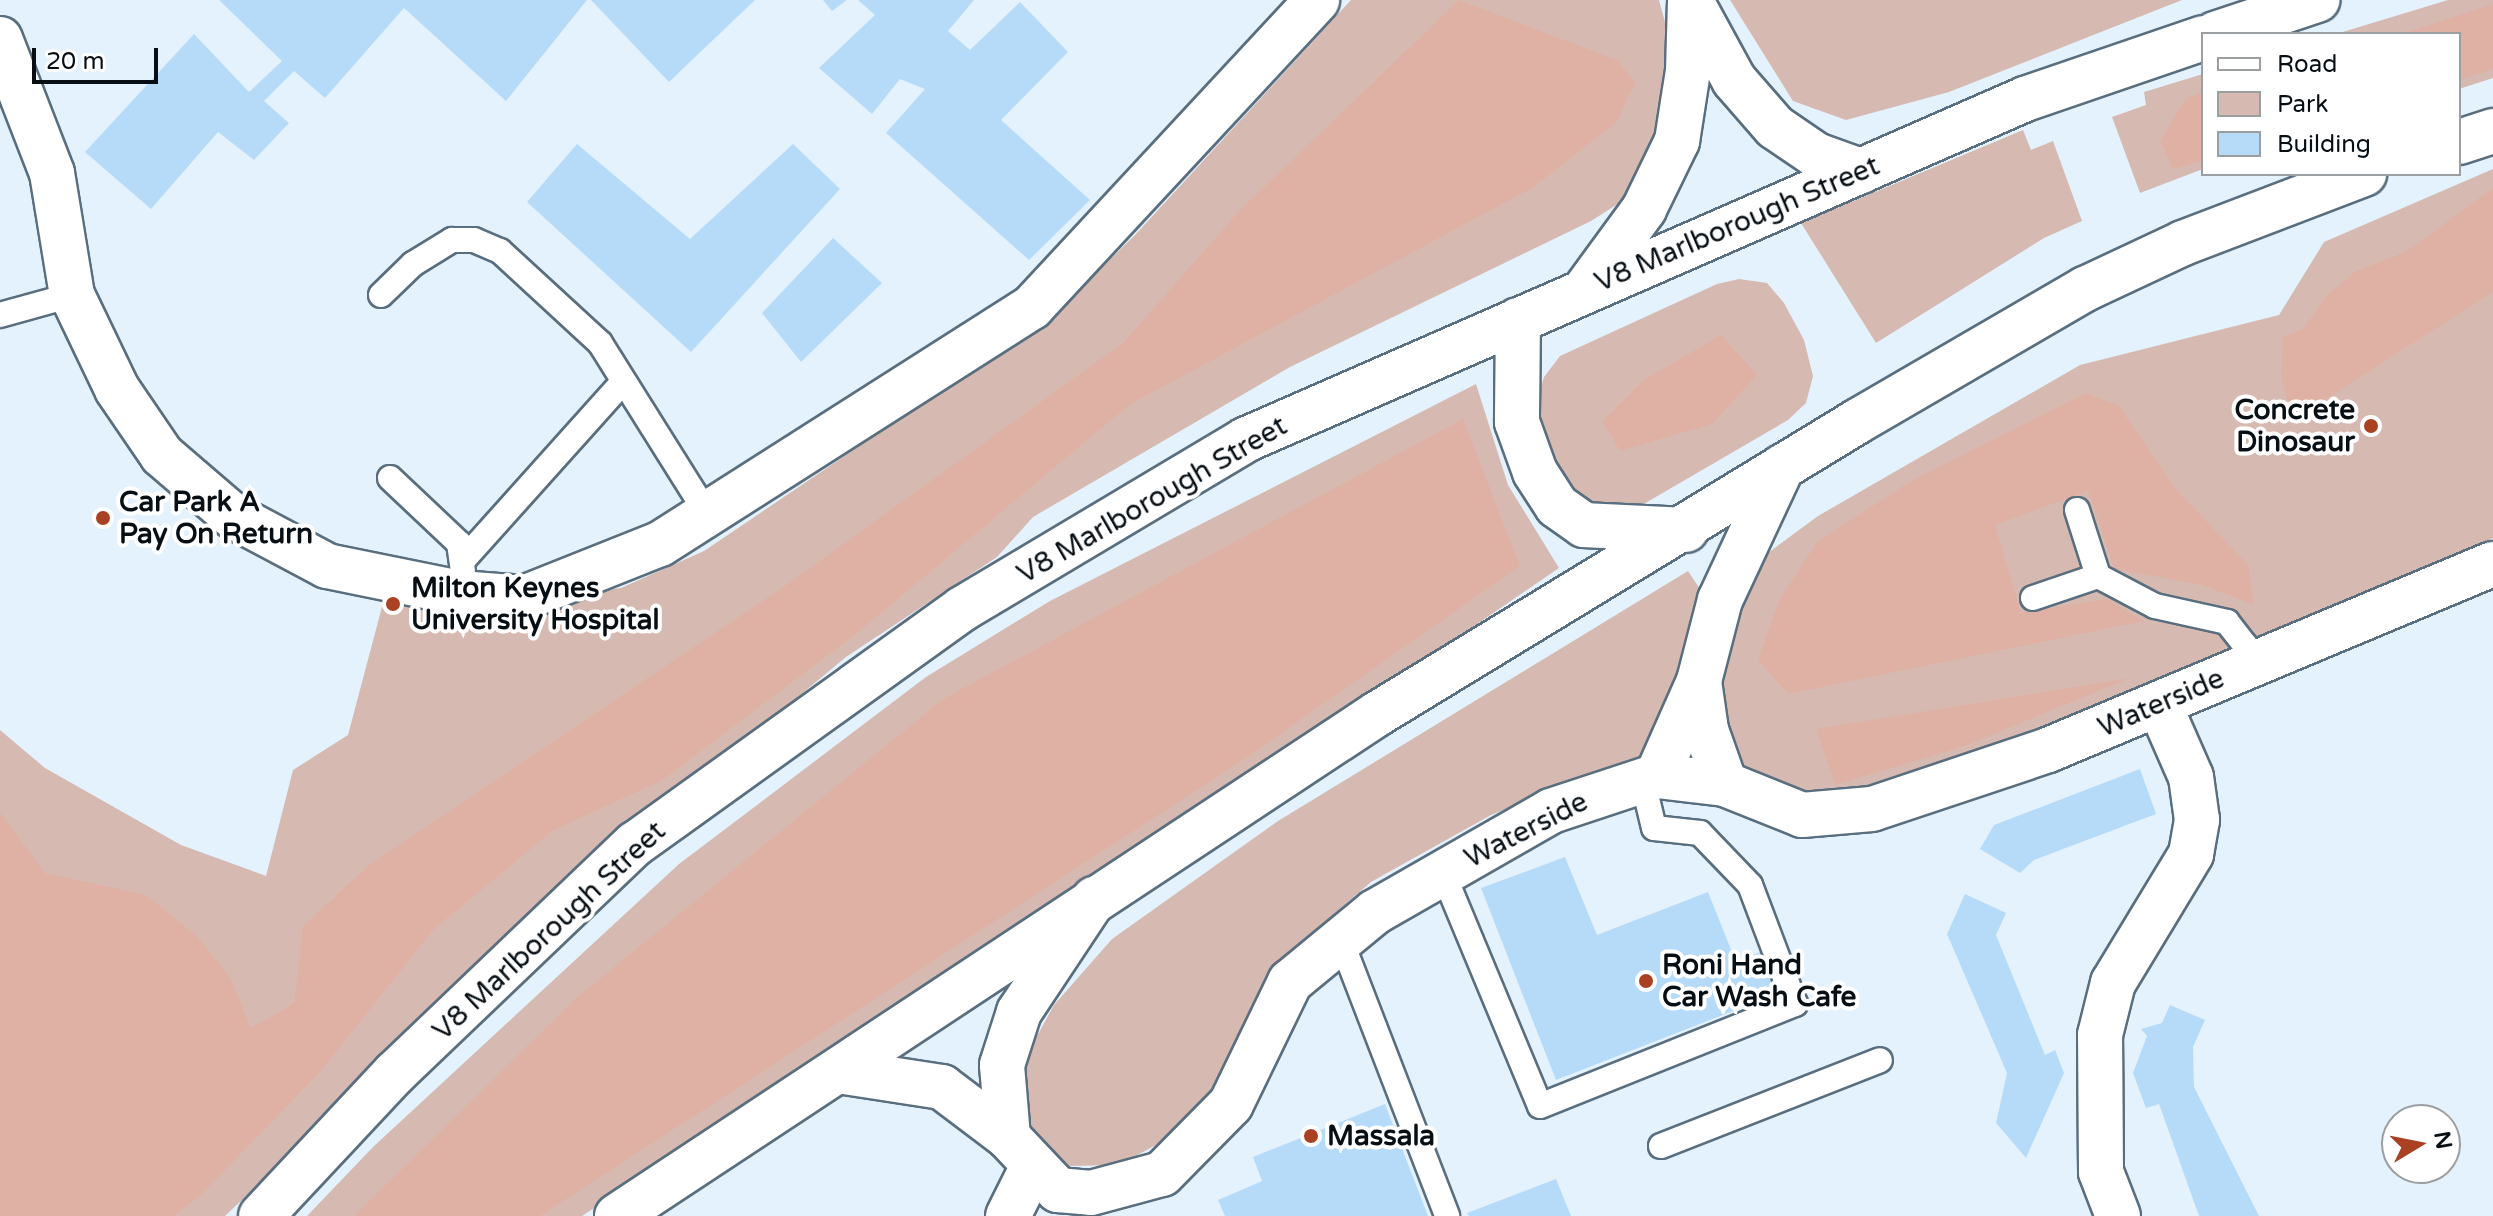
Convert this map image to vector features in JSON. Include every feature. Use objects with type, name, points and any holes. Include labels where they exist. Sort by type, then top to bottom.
[{"type":"street","points":[[0,39],[52,173],[72,295],[117,389],[162,455],[233,516],[327,566],[463,576],[524,598],[660,544],[1032,307],[1317,0]]},
{"type":"street","points":[[1690,0],[1734,80],[1775,127],[1816,155],[1861,171]]},
{"type":"street","points":[[1587,287],[1644,209],[1677,141],[1688,71],[1690,0]]},
{"type":"street","points":[[2221,32],[2317,0]]},
{"type":"street","name":"V8 Marlborough Street","points":[[261,1216],[395,1073],[635,844],[962,609],[1245,440],[1587,287],[2025,99],[2201,39]]},
{"type":"street","points":[[2461,141],[2493,131]]},
{"type":"street","points":[[617,1216],[838,1071],[1098,894],[1377,714],[1686,530],[1782,467],[2085,289],[2183,243],[2359,176]]},
{"type":"street","points":[[1518,320],[1517,422],[1535,472],[1557,506],[1584,525],[1686,530]]},
{"type":"street","points":[[1650,777],[1699,681],[1720,600],[1782,467]]},
{"type":"street","name":"Waterside","points":[[838,1071],[942,1087],[1021,1152],[1058,1190],[1091,1193],[1162,1174],[1231,1104],[1290,982],[1340,938],[1443,873],[1551,811],[1650,777],[1725,784],[1802,815],[1872,809],[2048,750],[2252,664],[2316,643],[2493,564]]},
{"type":"street","points":[[1699,681],[1706,730],[1725,784]]},
{"type":"street","points":[[2118,1216],[2101,1172],[2100,1035],[2113,983],[2191,854],[2197,820],[2191,777],[2159,704]]},
{"type":"street","points":[[1008,1216],[1021,1152],[1002,1065],[1019,1012],[1098,894]]},
{"type":"lane","points":[[381,295],[413,264],[452,240],[474,240],[500,251],[600,343],[622,383],[708,515]]},
{"type":"lane","points":[[0,315],[72,295]]},
{"type":"lane","points":[[463,576],[622,383]]},
{"type":"lane","points":[[390,478],[459,543],[463,576]]},
{"type":"lane","points":[[2077,510],[2098,576],[2155,606],[2227,622],[2245,645],[2252,664]]},
{"type":"lane","points":[[2033,598],[2098,576]]},
{"type":"lane","points":[[1443,873],[1540,1106],[1795,1004],[1750,885],[1700,833],[1654,828],[1650,777]]},
{"type":"lane","points":[[1340,938],[1447,1216]]},
{"type":"lane","points":[[1661,1146],[1880,1060]]},
{"type":"green space","points":[[1351,0],[1659,0],[1672,48],[1657,145],[1621,202],[1591,221],[1290,367],[1033,517],[997,557],[846,657],[579,879],[225,1216],[0,1216],[0,730],[45,768],[181,845],[266,876],[293,770],[348,735],[383,603],[450,612],[621,588],[704,551],[1053,315],[1135,235]]},
{"type":"green space","points":[[1730,0],[2182,0],[1949,92],[1846,120],[1793,101]]},
{"type":"green space","points":[[2448,0],[2493,0],[2493,78],[2461,88],[2461,32],[2343,32]]},
{"type":"green space","points":[[2201,75],[2201,170],[2140,193],[2112,117],[2146,105],[2144,92]]},
{"type":"green space","points":[[2023,130],[2031,150],[2053,141],[2082,221],[2044,238],[1876,343],[1801,223]]},
{"type":"green space","points":[[2493,169],[2493,538],[2166,686],[1841,802],[1793,795],[1748,774],[1726,741],[1717,669],[1741,594],[1768,553],[1818,516],[2080,365],[2279,315],[2324,242]]},
{"type":"green space","points":[[1739,279],[1767,283],[1784,303],[1804,340],[1813,376],[1806,403],[1788,420],[1642,505],[1616,513],[1586,506],[1555,483],[1535,407],[1544,377],[1560,356],[1717,284]]},
{"type":"green space","points":[[1476,384],[1508,485],[1559,568],[1222,799],[582,1216],[307,1216],[373,1147],[679,864],[926,677],[1050,601]]},
{"type":"green space","points":[[1688,571],[1700,589],[1665,716],[1638,764],[1580,779],[1491,815],[1371,882],[1273,967],[1204,1104],[1180,1132],[1119,1165],[1069,1166],[1034,1144],[1020,1103],[1025,1058],[1054,1005],[1112,939],[1278,821]]},
{"type":"shaded area","points":[[1459,0],[1617,60],[1635,82],[1617,122],[1532,188],[1129,405],[856,634],[661,781],[552,831],[434,929],[320,1072],[199,1197],[173,1216],[0,1216],[0,813],[45,873],[146,895],[198,937],[231,979],[251,1028],[294,1003],[303,926],[369,865],[789,583],[1124,342],[1239,211]]},
{"type":"shaded area","points":[[2493,4],[2493,69],[2461,79],[2461,32],[2407,32]]},
{"type":"shaded area","points":[[2201,93],[2201,162],[2173,169],[2160,141],[2186,98]]},
{"type":"shaded area","points":[[2493,188],[2493,292],[2293,420],[2281,379],[2282,337],[2303,329],[2327,295],[2356,271],[2407,251]]},
{"type":"shaded area","points":[[1721,335],[1757,375],[1712,424],[1620,451],[1602,421],[1642,381]]},
{"type":"shaded area","points":[[2086,393],[2119,406],[2174,487],[2248,565],[2254,605],[2202,585],[2114,569],[2088,491],[1995,525],[2021,613],[2107,599],[2144,621],[1788,694],[1758,660],[1779,600],[1817,542],[1911,481]]},
{"type":"shaded area","points":[[1463,419],[1520,566],[1243,760],[540,1216],[354,1216],[576,998],[943,699]]},
{"type":"shaded area","points":[[2130,678],[1962,747],[1835,785],[1816,729]]},
{"type":"building","points":[[219,0],[587,0],[506,101],[404,8],[325,98],[294,71],[264,101],[289,123],[254,160],[218,132],[151,209],[85,152],[194,34],[249,92],[282,61]]},
{"type":"building","points":[[591,0],[755,0],[669,82]]},
{"type":"building","points":[[823,0],[847,0],[832,11]]},
{"type":"building","points":[[858,0],[974,0],[948,31],[970,50],[1020,2],[1068,52],[1001,120],[1090,200],[1029,260],[886,133],[925,89],[900,79],[872,114],[819,68],[875,15]]},
{"type":"building","points":[[577,144],[690,239],[793,144],[840,189],[691,352],[527,202]]},
{"type":"building","points":[[833,238],[882,283],[801,362],[762,313]]},
{"type":"building","points":[[2140,769],[2156,814],[2034,860],[2020,873],[1980,849],[1994,825]]},
{"type":"building","name":"Roni Hand Car Wash Cafe","points":[[1565,857],[1597,935],[1708,892],[1736,962],[1763,951],[1783,999],[1754,1011],[1751,1004],[1556,1080],[1481,888]]},
{"type":"building","points":[[1965,894],[2006,913],[1996,935],[2045,1055],[2055,1050],[2064,1073],[2026,1158],[1996,1123],[2007,1073],[1947,934]]},
{"type":"building","points":[[2170,1005],[2205,1020],[2193,1047],[2194,1087],[2259,1216],[2199,1216],[2159,1104],[2146,1108],[2133,1073],[2147,1036],[2141,1029],[2162,1023]]},
{"type":"building","points":[[1385,1104],[1428,1216],[1225,1216],[1218,1200],[1262,1181],[1253,1157]]},
{"type":"building","points":[[1556,1179],[1571,1216],[1469,1216],[1467,1213]]},
{"type":"place","name":"Concrete Dinosaur","points":[[2371,426]]},
{"type":"place","name":"Car Park A Pay On Return","points":[[103,518]]},
{"type":"place","name":"Milton Keynes University Hospital","points":[[393,604]]},
{"type":"place","name":"Roni Hand Car Wash Cafe","points":[[1646,981]]},
{"type":"place","name":"Massala","points":[[1311,1136]]}]
